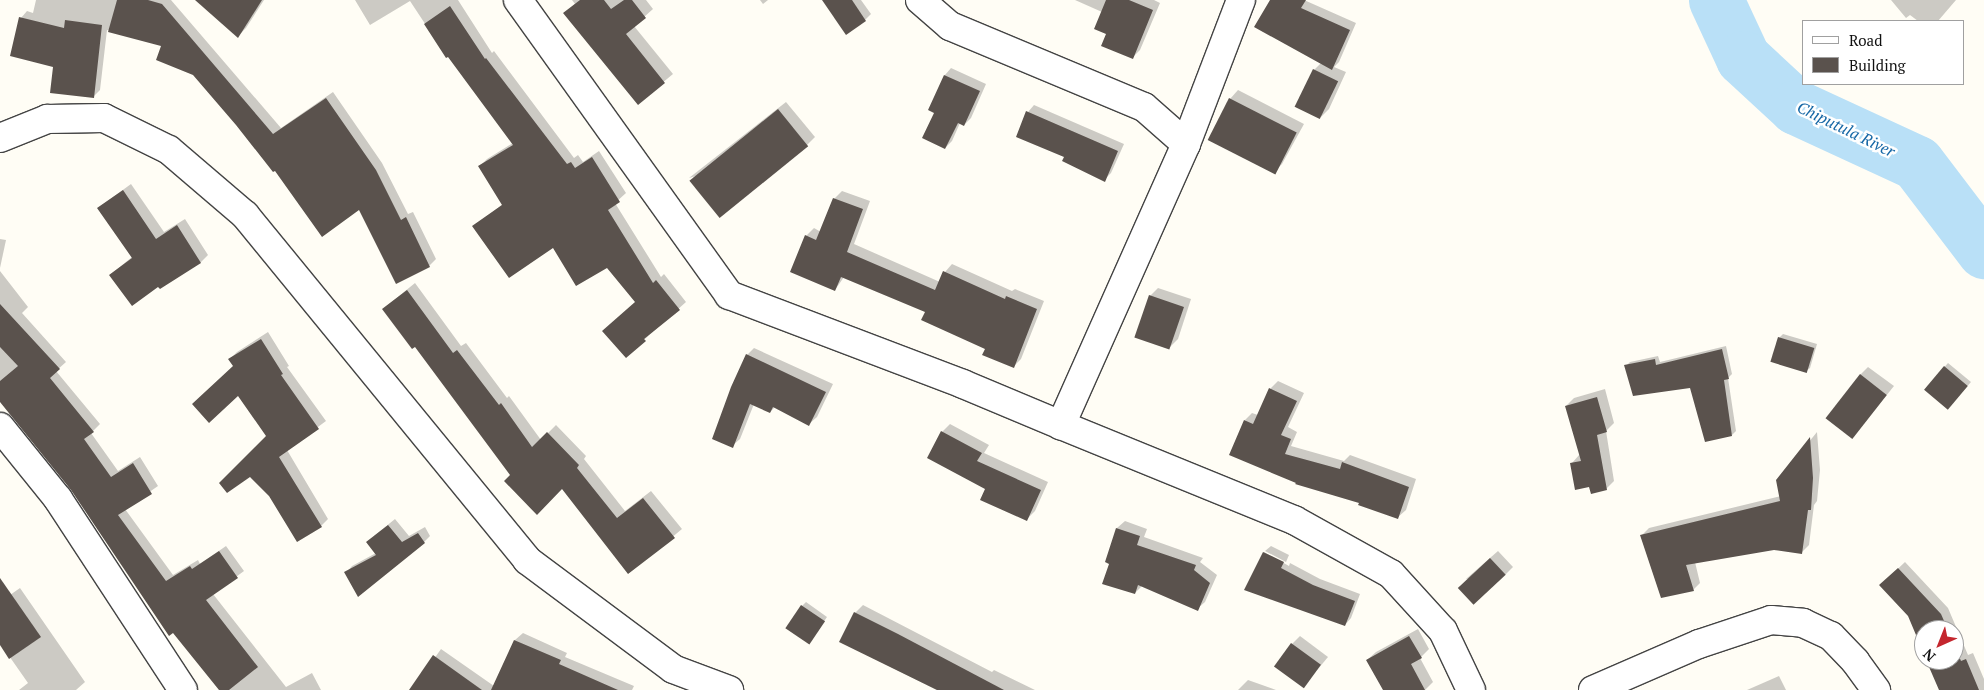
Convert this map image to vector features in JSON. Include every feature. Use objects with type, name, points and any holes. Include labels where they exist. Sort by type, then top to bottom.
[{"type":"street","points":[[518,0],[729,295],[963,384],[1294,520],[1390,574],[1443,631],[1470,690]]},
{"type":"street","points":[[920,0],[950,26],[1144,107],[1186,144]]},
{"type":"street","points":[[1061,425],[1186,144],[1241,0]]},
{"type":"street","points":[[0,138],[47,119],[104,118],[169,150],[245,215],[527,560],[669,680],[729,690]]},
{"type":"street","points":[[0,427],[58,499],[183,690]]},
{"type":"street","points":[[1593,690],[1699,644],[1771,620],[1803,623],[1831,636],[1856,661],[1876,690]]},
{"type":"building","points":[[117,0],[148,0],[162,4],[273,134],[326,98],[376,170],[401,220],[406,217],[430,267],[396,284],[359,210],[322,237],[275,171],[273,172],[193,75],[156,60],[161,46],[108,32]]},
{"type":"building","points":[[195,0],[262,0],[238,38]]},
{"type":"building","points":[[580,0],[604,0],[611,9],[624,0],[632,0],[646,18],[626,34],[665,83],[638,105],[563,13]]},
{"type":"building","points":[[822,0],[852,0],[866,21],[846,35]]},
{"type":"building","points":[[1106,0],[1129,0],[1153,10],[1133,59],[1101,46],[1106,34],[1094,29]]},
{"type":"building","points":[[1270,0],[1306,0],[1301,8],[1350,30],[1332,70],[1254,27]]},
{"type":"building","points":[[450,6],[485,59],[567,164],[571,162],[575,168],[592,157],[620,202],[608,210],[653,283],[656,280],[680,310],[644,339],[646,341],[626,358],[602,331],[635,302],[607,268],[576,286],[553,248],[509,278],[472,226],[502,205],[478,166],[513,145],[448,57],[446,58],[424,24]]},
{"type":"building","points":[[19,17],[64,28],[65,20],[102,25],[94,98],[50,93],[53,67],[10,56]]},
{"type":"building","points":[[1313,69],[1338,81],[1320,119],[1295,107]]},
{"type":"building","points":[[944,75],[980,91],[964,126],[958,123],[945,149],[922,138],[934,113],[928,110]]},
{"type":"building","points":[[1229,98],[1297,133],[1275,174],[1208,140]]},
{"type":"building","points":[[778,109],[808,146],[720,218],[689,181]]},
{"type":"building","points":[[1026,111],[1118,151],[1105,182],[1062,161],[1064,157],[1016,137]]},
{"type":"building","points":[[123,190],[156,239],[177,225],[201,263],[160,289],[158,287],[132,306],[109,275],[132,258],[97,208]]},
{"type":"building","points":[[833,198],[863,209],[847,252],[935,290],[943,271],[1005,299],[1006,296],[1037,309],[1014,368],[982,355],[985,349],[921,320],[925,312],[841,277],[835,291],[790,272],[805,235],[816,240]]},
{"type":"building","points":[[407,290],[453,353],[457,350],[499,405],[501,403],[532,447],[547,432],[579,465],[577,468],[617,518],[643,498],[675,538],[628,574],[562,489],[537,515],[504,481],[510,475],[415,347],[412,349],[382,309]]},
{"type":"building","points":[[1149,295],[1184,307],[1169,350],[1134,338]]},
{"type":"building","points":[[0,304],[60,369],[50,378],[94,432],[84,439],[111,477],[133,463],[152,494],[118,515],[166,581],[190,566],[192,569],[219,551],[238,578],[206,600],[258,667],[229,690],[219,690],[173,633],[169,636],[71,490],[0,402],[0,381],[18,366],[0,347]]},
{"type":"building","points":[[1778,337],[1814,348],[1807,373],[1770,362]]},
{"type":"building","points":[[261,339],[283,374],[281,375],[319,429],[279,457],[322,527],[297,542],[269,496],[250,477],[227,493],[219,483],[266,436],[238,396],[209,423],[192,404],[233,366],[228,359]]},
{"type":"building","points":[[1722,349],[1729,379],[1724,380],[1732,436],[1705,442],[1690,388],[1633,396],[1624,365],[1655,359],[1656,365]]},
{"type":"building","points":[[746,354],[826,392],[809,426],[773,407],[770,413],[750,404],[733,448],[712,439],[731,387]]},
{"type":"building","points":[[1944,366],[1968,386],[1948,410],[1924,390]]},
{"type":"building","points":[[1860,374],[1887,395],[1852,439],[1826,418]]},
{"type":"building","points":[[1269,388],[1297,401],[1281,435],[1291,439],[1285,454],[1340,469],[1342,462],[1409,487],[1398,519],[1358,505],[1359,503],[1295,484],[1229,455],[1244,420],[1253,424]]},
{"type":"building","points":[[1597,397],[1607,432],[1597,435],[1607,490],[1591,494],[1589,487],[1575,490],[1570,463],[1581,461],[1565,406]]},
{"type":"building","points":[[941,431],[982,453],[977,461],[1041,490],[1027,521],[980,500],[985,489],[927,458]]},
{"type":"building","points":[[1810,437],[1813,478],[1811,510],[1808,510],[1802,554],[1774,550],[1686,565],[1694,591],[1661,598],[1640,535],[1780,501],[1776,480]]},
{"type":"building","points":[[388,525],[402,542],[418,533],[425,543],[358,597],[344,572],[376,555],[366,542]]},
{"type":"building","points":[[1116,528],[1140,536],[1137,545],[1196,565],[1194,570],[1210,583],[1198,611],[1138,585],[1135,594],[1102,584],[1109,564],[1105,562]]},
{"type":"building","points":[[1263,552],[1284,562],[1281,568],[1313,585],[1355,601],[1345,626],[1244,590]]},
{"type":"building","points":[[1490,558],[1506,575],[1474,605],[1458,588]]},
{"type":"building","points":[[1898,568],[1941,614],[1944,620],[1914,620],[1914,630],[1908,616],[1879,585]]},
{"type":"building","points":[[0,578],[41,637],[9,659],[0,645]]},
{"type":"building","points":[[801,605],[825,621],[809,644],[785,628]]},
{"type":"building","points":[[854,612],[1004,690],[937,690],[839,642]]},
{"type":"building","points":[[1409,636],[1422,658],[1411,664],[1425,690],[1383,690],[1366,660]]},
{"type":"building","points":[[514,640],[561,660],[559,664],[618,690],[491,690]]},
{"type":"building","points":[[1291,643],[1321,665],[1304,688],[1274,666]]},
{"type":"building","points":[[433,655],[482,690],[409,690]]},
{"type":"building","points":[[1966,659],[1979,690],[1939,690],[1930,670],[1964,670],[1964,660]]},
{"type":"waterway","name":"Chiputula River","points":[[1716,0],[1743,58],[1796,107],[1917,163],[1984,251]]}]
